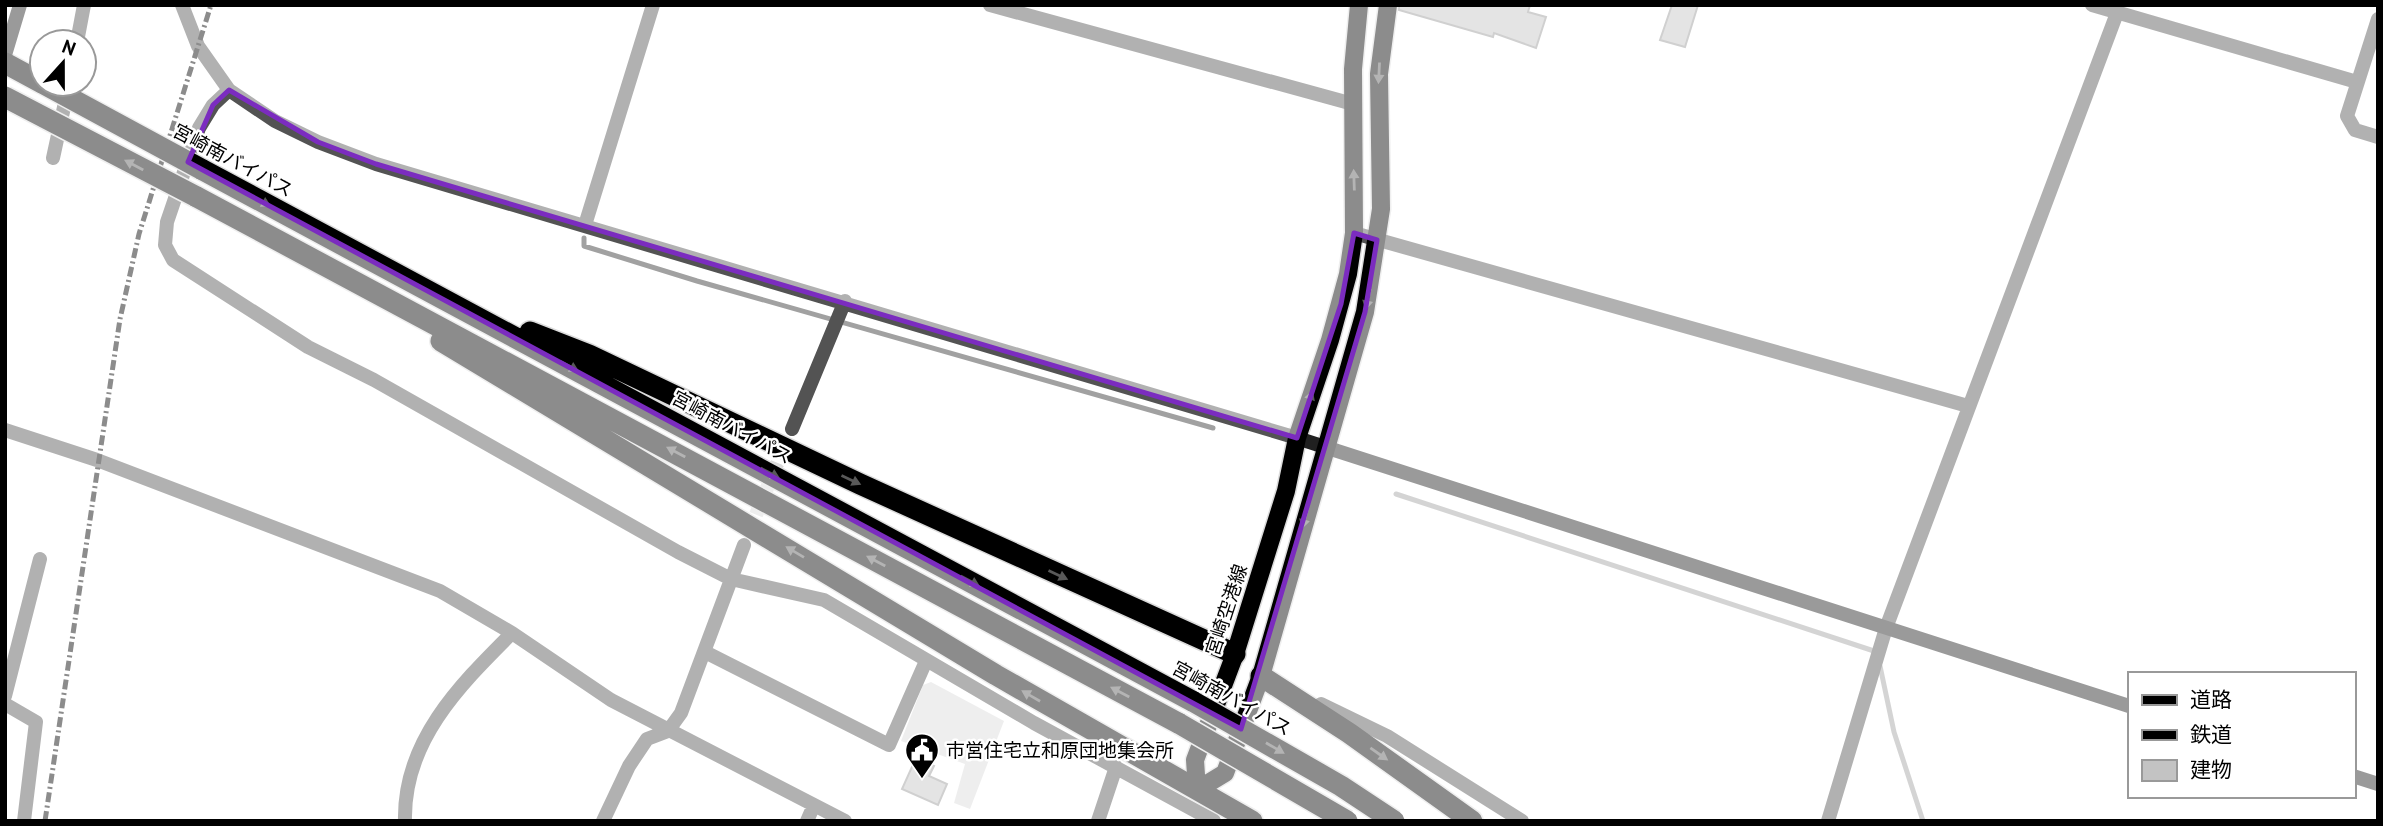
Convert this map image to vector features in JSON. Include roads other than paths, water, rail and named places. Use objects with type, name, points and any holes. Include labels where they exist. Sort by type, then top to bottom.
[{"type":"highway","name":"宮崎南バイパス","points":[[5,63],[28,75]]},
{"type":"highway","points":[[5,97],[195,196],[1180,724],[1347,821]]},
{"type":"highway","name":"宮崎南バイパス","points":[[71,98],[1194,702],[1341,786],[1394,821]]},
{"type":"highway","points":[[334,271],[463,355],[1018,688],[1252,821]]},
{"type":"highway","points":[[431,292],[589,355],[885,496],[1235,654]]},
{"type":"highway","points":[[1261,676],[1349,733],[1472,821]]},
{"type":"main road","name":"宮崎空港線","points":[[1197,790],[1195,760],[1235,654],[1286,491],[1297,438],[1337,316],[1354,233],[1353,69],[1359,5]]},
{"type":"main road","points":[[1197,790],[1225,773],[1261,676],[1366,312],[1381,209],[1378,75],[1388,5]]},
{"type":"main road","points":[[1248,611],[1276,622]]},
{"type":"street","points":[[5,55],[20,5]]},
{"type":"street","points":[[80,28],[84,5]]},
{"type":"street","points":[[182,5],[198,46],[229,90],[275,121],[318,142],[376,164],[845,301],[1297,438],[2128,706]]},
{"type":"street","points":[[584,225],[653,5]]},
{"type":"street","points":[[990,5],[1353,104]]},
{"type":"street","points":[[2092,5],[2357,82]]},
{"type":"street","points":[[1828,821],[1886,628],[2117,13]]},
{"type":"street","points":[[2378,19],[2347,116],[2355,130],[2378,137]]},
{"type":"street","points":[[229,90],[213,105],[199,128],[167,222],[165,245],[173,260],[308,347],[374,380],[596,507],[732,579],[824,600],[926,661],[1214,821]]},
{"type":"street","points":[[53,158],[66,98]]},
{"type":"street","points":[[1354,233],[1968,406]]},
{"type":"street","points":[[792,429],[845,301]]},
{"type":"street","points":[[5,430],[97,460],[440,591],[512,633],[611,700],[845,821]]},
{"type":"street","points":[[603,821],[629,766],[647,739],[668,731],[681,713],[744,545]]},
{"type":"street","points":[[5,696],[40,559]]},
{"type":"street","points":[[404,821],[406,784],[418,751],[439,712],[465,680],[512,633]]},
{"type":"street","points":[[705,652],[889,745],[926,661]]},
{"type":"street","points":[[1261,676],[1387,736],[1522,821]]},
{"type":"street","points":[[5,704],[36,722],[24,821]]},
{"type":"street","points":[[1098,821],[1116,767]]},
{"type":"street","points":[[2355,777],[2378,784]]},
{"type":"street","points":[[807,821],[814,805]]},
{"type":"waterway","points":[[584,238],[584,246],[697,281],[1213,428]]},
{"type":"waterway","points":[[1396,494],[1877,652]]},
{"type":"waterway","points":[[1880,666],[1894,732],[1923,821]]},
{"type":"tunnel","points":[[748,534],[787,440]]},
{"type":"railway","points":[[45,821],[120,319],[139,234],[211,5]]},
{"type":"place","name":"市営住宅立和原団地集会所","points":[[922,780]]}]
